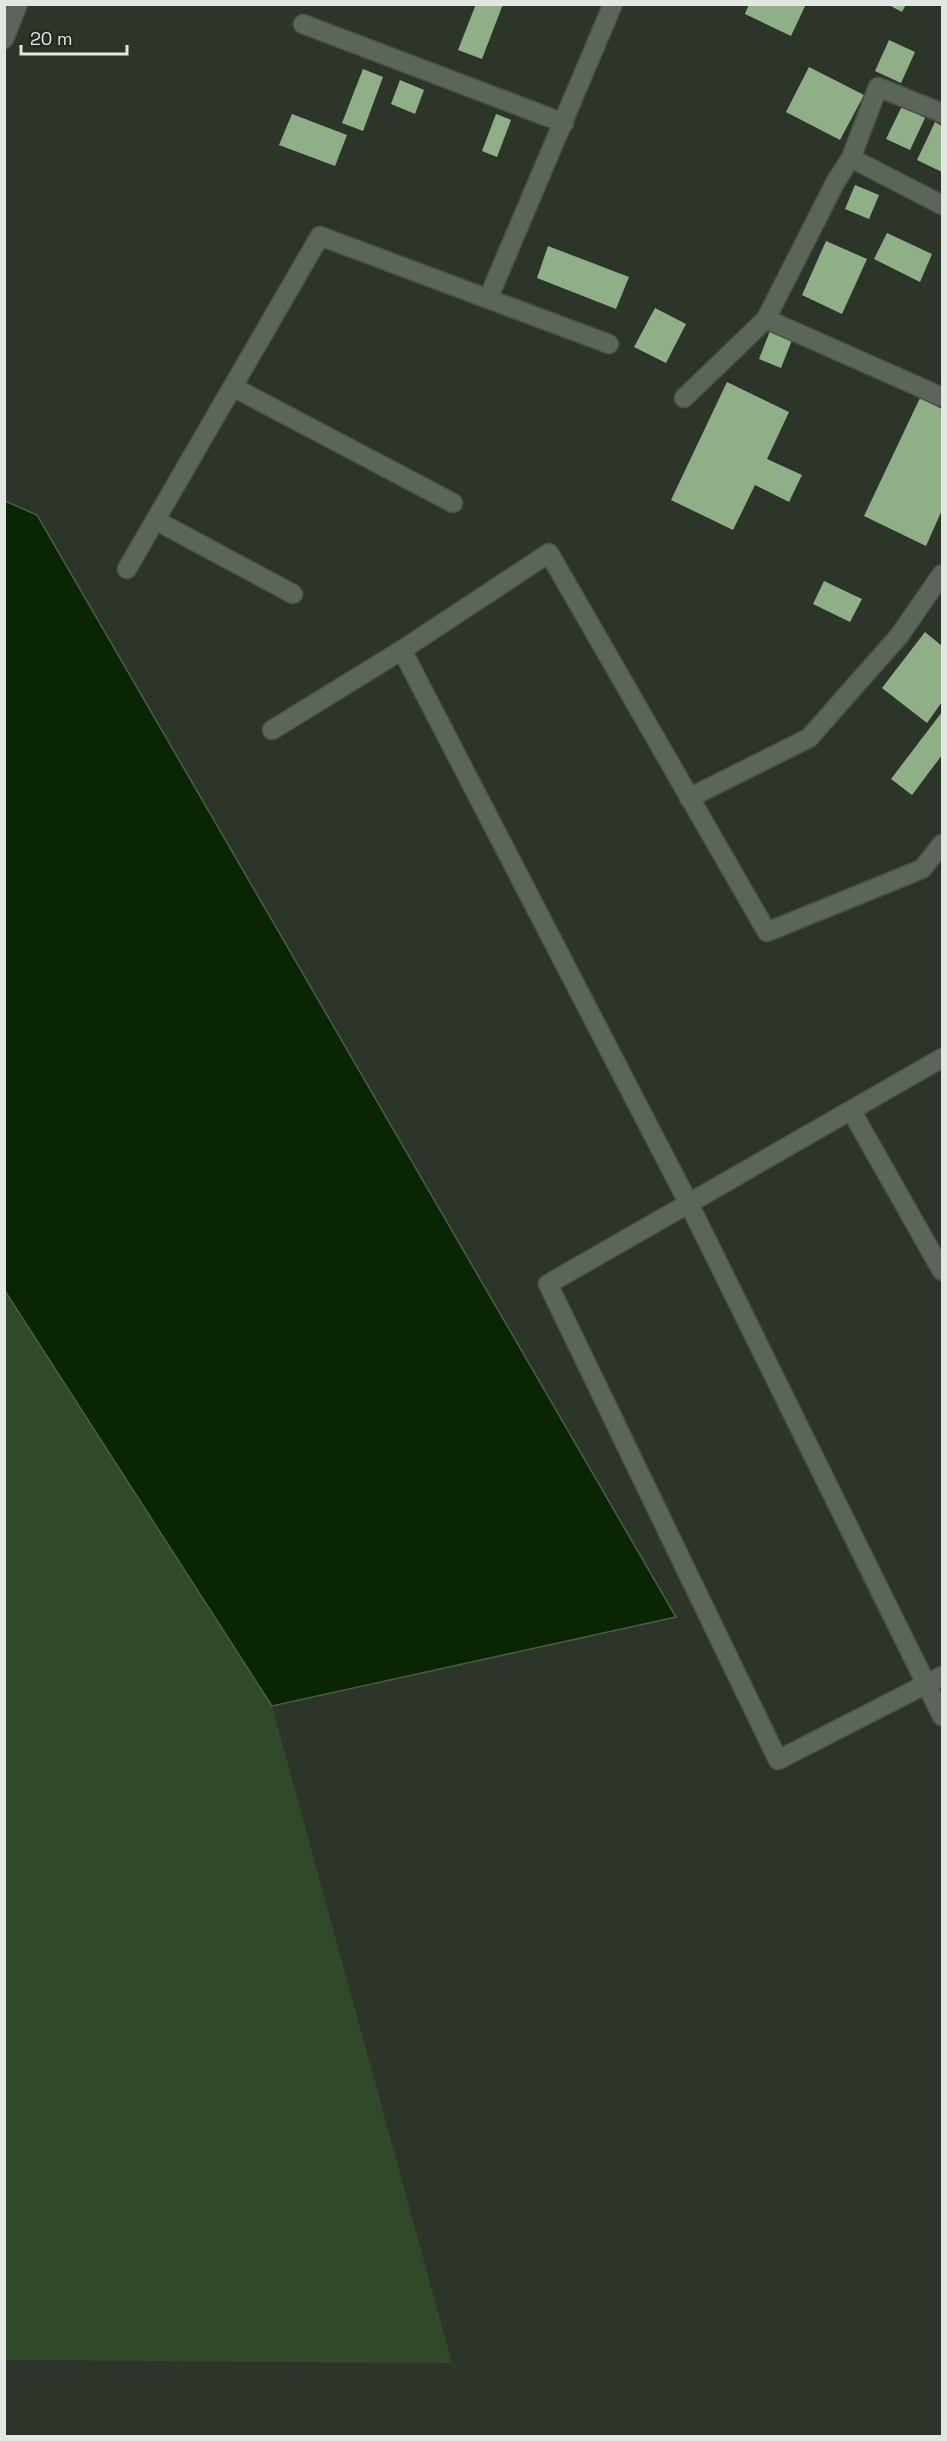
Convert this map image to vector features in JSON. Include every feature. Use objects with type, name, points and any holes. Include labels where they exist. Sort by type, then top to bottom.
[{"type":"street","points":[[4,39],[18,4]]},
{"type":"street","points":[[488,299],[614,4]]},
{"type":"street","points":[[303,24],[564,123]]},
{"type":"street","points":[[684,398],[766,319],[836,181],[851,158],[878,87],[942,113]]},
{"type":"street","points":[[851,158],[942,205]]},
{"type":"street","points":[[127,569],[320,236],[609,344]]},
{"type":"street","points":[[766,319],[942,397]]},
{"type":"street","points":[[233,387],[453,503]]},
{"type":"street","points":[[155,520],[293,594]]},
{"type":"street","points":[[272,730],[402,650],[549,553],[767,932],[922,870],[942,844]]},
{"type":"street","points":[[689,798],[808,738],[899,636],[942,574]]},
{"type":"street","points":[[402,650],[689,1204],[942,1716]]},
{"type":"street","points":[[942,1058],[852,1112],[548,1284],[778,1760],[942,1676]]},
{"type":"street","points":[[852,1112],[942,1271]]},
{"type":"shaded area","points":[[5,501],[37,515],[676,1617],[272,1706],[5,1291]]},
{"type":"shaded area","points":[[4,1291],[272,1706],[452,2363],[5,2360]]},
{"type":"building","points":[[476,4],[503,4],[482,59],[458,50]]},
{"type":"building","points":[[749,4],[806,4],[791,36],[745,14]]},
{"type":"building","points":[[887,4],[906,4],[902,12]]},
{"type":"building","points":[[889,40],[915,52],[901,83],[875,71]]},
{"type":"building","points":[[809,67],[864,95],[840,140],[786,112]]},
{"type":"building","points":[[363,69],[383,77],[363,131],[342,123]]},
{"type":"building","points":[[400,80],[424,90],[415,114],[391,104]]},
{"type":"building","points":[[902,106],[925,118],[910,150],[886,139]]},
{"type":"building","points":[[292,114],[347,135],[335,166],[279,145]]},
{"type":"building","points":[[496,114],[511,120],[497,157],[482,151]]},
{"type":"building","points":[[935,122],[942,126],[942,172],[917,160]]},
{"type":"building","points":[[855,185],[879,195],[869,219],[845,209]]},
{"type":"building","points":[[887,233],[932,254],[920,282],[874,259]]},
{"type":"building","points":[[826,241],[867,259],[842,314],[802,295]]},
{"type":"building","points":[[548,246],[629,277],[616,309],[537,278]]},
{"type":"building","points":[[655,308],[686,324],[666,363],[634,347]]},
{"type":"building","points":[[770,331],[792,340],[781,368],[759,359]]},
{"type":"building","points":[[727,382],[789,412],[767,459],[802,475],[789,502],[755,485],[733,530],[671,500]]},
{"type":"building","points":[[920,398],[942,409],[942,510],[926,546],[864,516]]},
{"type":"building","points":[[824,581],[862,599],[850,622],[813,604]]},
{"type":"building","points":[[925,632],[942,646],[942,702],[927,723],[882,688]]},
{"type":"building","points":[[942,712],[942,755],[912,795],[891,779]]}]
